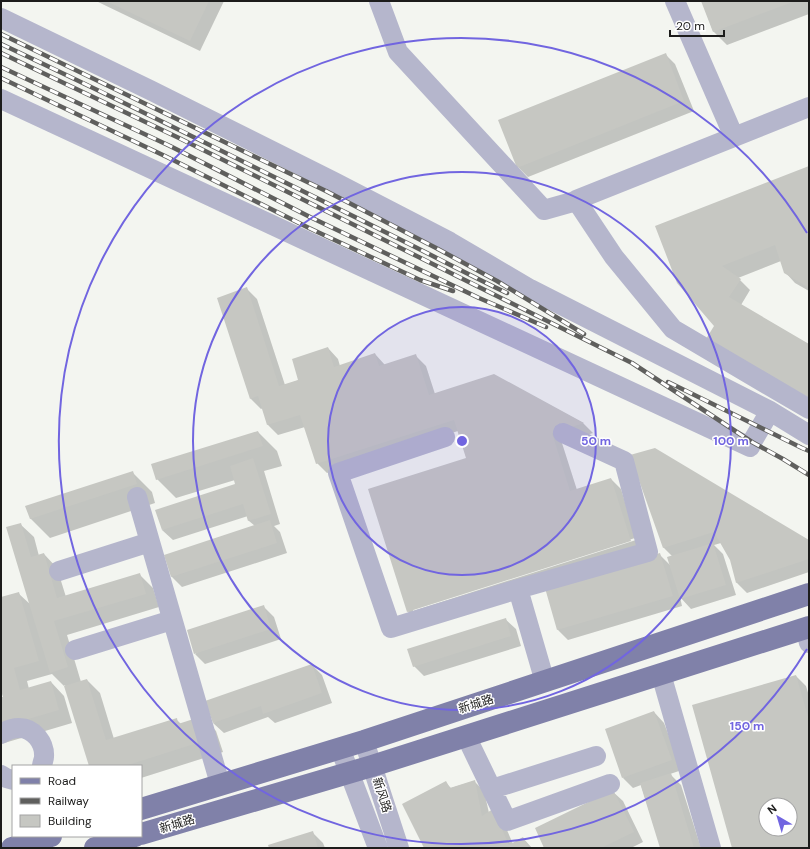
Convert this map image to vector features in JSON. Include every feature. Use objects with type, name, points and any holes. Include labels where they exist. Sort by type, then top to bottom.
[{"type":"main road","name":"新城路","points":[[142,809],[364,741],[809,594]]},
{"type":"main road","name":"新城路","points":[[142,834],[372,766],[661,674],[808,633]]},
{"type":"main road","points":[[12,848],[45,837]]},
{"type":"main road","points":[[95,848],[132,837]]},
{"type":"street","points":[[379,1],[398,52],[544,210],[576,201],[809,107]]},
{"type":"street","points":[[675,1],[734,137]]},
{"type":"street","points":[[1,18],[327,178],[450,242],[530,289],[770,411],[809,435]]},
{"type":"street","points":[[1,99],[750,447],[770,411]]},
{"type":"street","points":[[576,201],[614,256],[673,330],[809,409]]},
{"type":"street","points":[[445,438],[338,473],[391,628],[518,589],[648,552],[624,461],[563,433]]},
{"type":"street","points":[[137,497],[220,784]]},
{"type":"street","points":[[59,571],[150,542]]},
{"type":"street","points":[[518,589],[544,682]]},
{"type":"street","points":[[75,650],[172,620]]},
{"type":"street","points":[[661,674],[711,848]]},
{"type":"street","points":[[1,734],[10,729],[20,728],[30,731],[38,737],[43,746],[44,756],[42,765]]},
{"type":"street","points":[[466,736],[507,822],[610,784]]},
{"type":"street","name":"新风路","points":[[364,741],[399,848]]},
{"type":"street","name":"新风路","points":[[340,748],[378,848]]},
{"type":"street","points":[[492,789],[596,756]]},
{"type":"street","points":[[1,775],[12,780]]},
{"type":"building","points":[[106,1],[209,1],[190,41]]},
{"type":"building","points":[[701,1],[795,1],[713,32]]},
{"type":"building","points":[[666,53],[684,101],[517,168],[498,120]]},
{"type":"building","points":[[809,166],[809,288],[784,273],[775,245],[722,266],[741,279],[729,297],[809,344],[809,398],[706,339],[714,326],[677,283],[655,226]]},
{"type":"building","points":[[247,287],[279,386],[298,380],[292,359],[328,347],[334,367],[375,353],[379,366],[416,354],[429,395],[494,374],[584,423],[552,433],[570,491],[611,478],[631,541],[407,612],[368,489],[466,458],[454,420],[316,464],[300,415],[267,425],[258,396],[250,399],[217,298]]},
{"type":"building","points":[[258,431],[263,446],[156,480],[151,464]]},
{"type":"building","points":[[655,448],[809,540],[809,559],[736,583],[730,560],[714,532],[663,548],[630,455]]},
{"type":"building","points":[[253,458],[271,514],[248,521],[243,504],[162,530],[155,510],[235,484],[230,466]]},
{"type":"building","points":[[133,471],[137,484],[30,519],[25,506]]},
{"type":"building","points":[[270,520],[277,543],[171,577],[164,555]]},
{"type":"building","points":[[21,523],[31,557],[44,553],[57,598],[140,573],[146,594],[54,621],[68,667],[50,673],[6,527]]},
{"type":"building","points":[[713,543],[726,585],[680,599],[667,557]]},
{"type":"building","points":[[660,553],[673,596],[557,630],[545,588]]},
{"type":"building","points":[[19,592],[39,661],[14,668],[20,690],[51,681],[59,710],[1,727],[1,697],[3,697],[1,691],[1,597]]},
{"type":"building","points":[[264,605],[271,629],[194,654],[187,630]]},
{"type":"building","points":[[506,618],[511,636],[413,667],[407,649]]},
{"type":"building","points":[[312,664],[322,693],[263,714],[261,706],[213,723],[205,701]]},
{"type":"building","points":[[796,675],[809,720],[809,848],[732,848],[692,705]]},
{"type":"building","points":[[87,679],[106,740],[177,718],[178,724],[203,716],[210,739],[128,765],[89,765],[64,686]]},
{"type":"building","points":[[654,711],[672,760],[622,778],[605,729]]},
{"type":"building","points":[[671,773],[694,848],[660,848],[640,783]]},
{"type":"building","points":[[475,780],[482,816],[493,809],[509,845],[523,837],[529,848],[424,848],[402,804],[446,781],[450,788]]},
{"type":"building","points":[[613,790],[634,832],[601,848],[544,848],[535,828]]},
{"type":"building","points":[[313,831],[318,848],[269,848],[268,845]]},
{"type":"railway","points":[[1,34],[326,191],[497,281],[584,334]]},
{"type":"railway","points":[[1,44],[192,136],[507,293]]},
{"type":"railway","points":[[1,53],[179,138],[632,363],[752,442],[809,475]]},
{"type":"railway","points":[[1,67],[170,146],[310,217],[479,298],[546,327]]},
{"type":"railway","points":[[1,78],[167,157],[309,228],[420,280],[453,291]]},
{"type":"railway","points":[[668,382],[809,451]]}]
